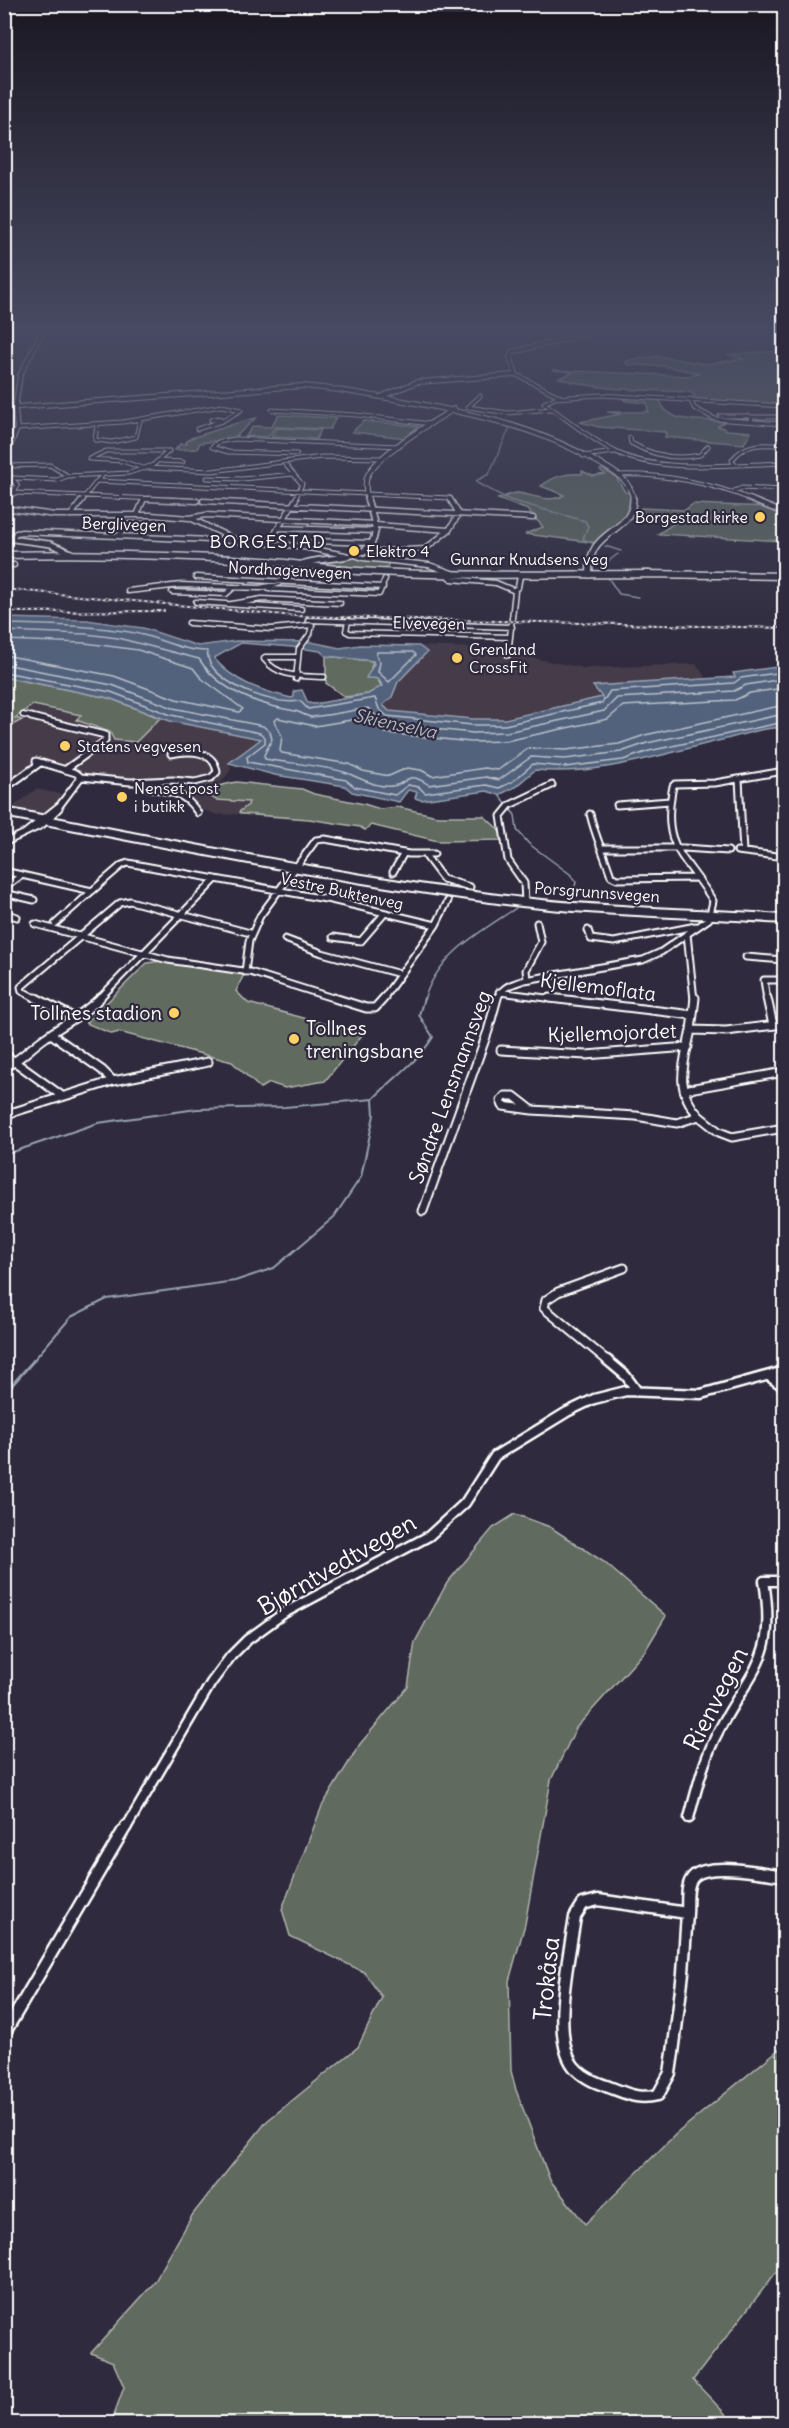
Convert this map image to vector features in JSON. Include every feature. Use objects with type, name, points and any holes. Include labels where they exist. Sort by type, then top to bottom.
[{"type":"main road","points":[[560,443],[617,475],[631,490],[634,500],[633,508],[625,520],[592,549],[589,560],[590,574]]},
{"type":"main road","name":"Gunnar Knudsens veg","points":[[4,556],[72,553],[130,554],[266,561],[332,569],[410,573],[784,576]]},
{"type":"main road","name":"Porsgrunnsvegen","points":[[4,813],[409,886],[525,902],[784,919]]},
{"type":"street","points":[[4,460],[12,443]]},
{"type":"street","points":[[216,443],[212,447],[216,450],[297,454],[302,459]]},
{"type":"street","points":[[297,454],[304,443]]},
{"type":"street","points":[[336,443],[399,446]]},
{"type":"street","points":[[364,552],[376,531],[366,477],[382,458],[403,443]]},
{"type":"street","points":[[602,443],[615,452],[639,461],[671,465],[784,463]]},
{"type":"street","points":[[631,443],[644,451],[671,458],[700,455],[708,446]]},
{"type":"street","points":[[734,464],[732,460],[745,447],[762,445],[784,447]]},
{"type":"street","points":[[106,451],[169,451],[160,461],[146,468],[122,460],[89,458],[106,451]]},
{"type":"street","points":[[222,458],[228,452]]},
{"type":"street","points":[[585,456],[615,452]]},
{"type":"street","points":[[4,476],[57,480],[68,476],[146,468],[212,471],[338,456],[382,458]]},
{"type":"street","points":[[671,458],[671,465]]},
{"type":"street","points":[[160,461],[183,462]]},
{"type":"street","points":[[283,462],[302,484],[269,543],[371,559],[429,565],[452,574],[496,583],[514,590]]},
{"type":"street","points":[[4,467],[50,465],[68,476]]},
{"type":"street","points":[[4,467],[17,485],[14,493],[4,501]]},
{"type":"street","points":[[202,486],[212,471]]},
{"type":"street","points":[[71,515],[103,474]]},
{"type":"street","points":[[207,478],[242,479],[294,474]]},
{"type":"street","points":[[617,475],[638,474],[734,491],[784,513]]},
{"type":"street","points":[[97,481],[449,498],[459,514]]},
{"type":"street","points":[[734,491],[742,488],[784,490]]},
{"type":"street","points":[[4,493],[197,501]]},
{"type":"street","points":[[137,515],[144,499]]},
{"type":"street","points":[[203,501],[533,518]]},
{"type":"street","points":[[4,508],[71,515],[190,518],[238,541]]},
{"type":"street","points":[[190,518],[198,514],[448,530]]},
{"type":"street","points":[[356,555],[364,552],[425,549],[448,530],[459,514]]},
{"type":"street","points":[[119,535],[129,524],[154,524]]},
{"type":"street","points":[[279,528],[376,531]]},
{"type":"street","name":"Berglivegen","points":[[11,539],[16,533],[22,532],[269,543]]},
{"type":"street","points":[[4,538],[50,545],[68,549],[72,553]]},
{"type":"street","points":[[308,548],[315,542],[370,543]]},
{"type":"street","points":[[278,585],[300,565],[345,555]]},
{"type":"street","points":[[4,564],[14,565]]},
{"type":"street","points":[[514,590],[518,587],[520,576]]},
{"type":"street","name":"Nordhagenvegen","points":[[196,578],[278,585],[383,587]]},
{"type":"street","points":[[128,591],[181,585],[260,588],[278,585],[376,594],[381,593],[385,579]]},
{"type":"street","points":[[278,585],[280,599],[286,605],[303,611],[312,625]]},
{"type":"street","points":[[172,592],[226,594],[234,587]]},
{"type":"street","points":[[508,654],[516,594],[514,590]]},
{"type":"street","points":[[232,604],[258,599],[340,603]]},
{"type":"street","points":[[196,602],[303,611]]},
{"type":"street","points":[[308,620],[512,627]]},
{"type":"street","name":"Elvevegen","points":[[348,621],[347,633],[510,637]]},
{"type":"street","points":[[189,623],[271,629],[312,625]]},
{"type":"street","points":[[422,635],[424,624]]},
{"type":"street","points":[[296,679],[299,648],[310,634],[312,625]]},
{"type":"street","points":[[298,657],[266,657],[264,659],[274,670],[296,679],[324,676]]},
{"type":"street","points":[[23,715],[105,735],[105,741],[66,769]]},
{"type":"street","points":[[4,789],[38,762],[66,769],[81,777],[135,782],[172,780],[195,782],[211,778],[217,772],[214,761],[207,756],[184,751],[171,754]]},
{"type":"street","points":[[711,915],[713,901],[675,848],[670,801],[673,786],[675,784],[715,783],[784,771]]},
{"type":"street","points":[[4,843],[44,821],[60,805],[81,777]]},
{"type":"street","points":[[739,779],[743,852]]},
{"type":"street","points":[[135,782],[143,787],[176,791],[189,801],[198,813]]},
{"type":"street","points":[[525,902],[524,883],[508,860],[501,816],[510,805],[552,785]]},
{"type":"street","points":[[617,805],[670,801]]},
{"type":"street","points":[[590,814],[596,841],[602,848],[609,873],[614,878],[696,878]]},
{"type":"street","points":[[245,972],[246,947],[250,933],[276,890],[313,842],[320,839],[404,853],[434,854]]},
{"type":"street","points":[[602,848],[728,850]]},
{"type":"street","points":[[736,852],[777,856]]},
{"type":"street","points":[[393,872],[404,853]]},
{"type":"street","points":[[425,855],[443,879],[470,887]]},
{"type":"street","name":"Vestre Buktenveg","points":[[92,891],[125,863],[331,900],[436,925]]},
{"type":"street","points":[[4,871],[92,891]]},
{"type":"street","points":[[4,888],[22,875]]},
{"type":"street","points":[[4,1068],[16,1062],[95,1002],[216,879]]},
{"type":"street","points":[[55,924],[92,891]]},
{"type":"street","points":[[4,893],[34,900]]},
{"type":"street","points":[[75,1018],[21,989],[23,984],[115,906],[125,901],[250,933]]},
{"type":"street","points":[[35,924],[177,962],[245,972],[366,1008],[375,1008],[436,925],[448,901]]},
{"type":"street","points":[[4,913],[18,917]]},
{"type":"street","points":[[333,937],[361,941],[385,913]]},
{"type":"street","name":"Søndre Lensmannsveg","points":[[423,1211],[488,1031],[499,992],[509,984],[527,979],[645,960],[687,934],[711,915]]},
{"type":"street","points":[[527,979],[526,970],[542,942],[537,923]]},
{"type":"street","points":[[588,930],[591,939],[608,942],[699,925]]},
{"type":"street","name":"Kjellemojordet","points":[[687,934],[695,994],[682,1095],[699,1116],[719,1132],[732,1137],[784,1128]]},
{"type":"street","points":[[285,939],[400,974]]},
{"type":"street","points":[[746,957],[784,960]]},
{"type":"street","points":[[773,1025],[763,982],[764,980],[784,980]]},
{"type":"street","name":"Kjellemoflata","points":[[499,992],[693,1015]]},
{"type":"street","points":[[691,1030],[726,1031],[784,1024]]},
{"type":"street","points":[[51,1034],[102,1070],[113,1081]]},
{"type":"street","name":"Kjellemojordet","points":[[501,1050],[586,1055],[688,1047]]},
{"type":"street","points":[[4,1054],[62,1096]]},
{"type":"street","points":[[4,1115],[113,1081],[208,1062]]},
{"type":"street","points":[[689,1089],[784,1072]]},
{"type":"street","points":[[532,1110],[643,1117],[676,1123],[699,1116]]},
{"type":"street","points":[[624,1268],[558,1292],[546,1300],[544,1308],[626,1376],[637,1391]]},
{"type":"street","name":"Bjørntvedtvegen","points":[[4,2034],[211,1683],[231,1656],[248,1640],[284,1613],[429,1536],[465,1503],[490,1463],[507,1447],[567,1412],[594,1399],[616,1392],[701,1394],[770,1377],[784,1371]]},
{"type":"street","points":[[770,1377],[784,1387]]},
{"type":"street","name":"Rienvegen","points":[[689,1818],[700,1775],[713,1741],[756,1668],[766,1643],[768,1611],[764,1581],[784,1581]]},
{"type":"street","name":"Trokåsa","points":[[687,1913],[598,1900],[584,1902],[579,1907],[561,2023],[562,2041],[567,2057],[576,2070],[592,2081],[644,2099],[658,2094],[666,2084],[672,2061],[681,1999],[687,1913],[691,1882],[694,1876],[702,1872],[738,1870],[784,1876]]},
{"type":"shaded area","points":[[419,646],[512,649],[513,654],[584,668],[696,664],[706,678],[594,686],[603,697],[505,719],[473,719],[388,711],[382,704],[392,697],[398,682],[426,652]]},
{"type":"shaded area","points":[[33,705],[82,715],[77,720],[136,742],[160,718],[262,739],[229,763],[231,770],[210,796],[216,800],[249,802],[248,805],[239,812],[242,814],[218,815],[191,806],[180,793],[103,779],[100,775],[81,777],[36,761],[5,783],[4,729],[21,720],[15,718]]},
{"type":"shaded area","points":[[36,789],[66,795],[48,812],[40,814],[10,809]]},
{"type":"green space","points":[[200,443],[197,449],[175,450],[180,444]]},
{"type":"green space","points":[[603,469],[616,477],[625,492],[632,493],[631,511],[597,543],[525,534],[543,527],[528,510],[498,499],[517,493],[547,499],[559,498],[564,495],[541,486],[565,475],[582,474],[582,471],[593,476],[605,474],[600,470]]},
{"type":"green space","points":[[693,504],[770,507],[784,513],[784,541],[658,534],[676,522],[640,514],[639,511],[641,508],[685,510]]},
{"type":"green space","points":[[355,556],[389,562],[385,572],[312,564]]},
{"type":"green space","points":[[326,656],[373,661],[371,668],[382,687],[368,694],[345,697],[326,683]]},
{"type":"green space","points":[[4,677],[109,698],[160,718],[136,742],[114,740],[110,732],[76,720],[81,715],[33,705],[15,718],[22,720],[5,729]]},
{"type":"green space","points":[[236,782],[302,789],[314,794],[380,809],[398,807],[437,816],[484,816],[497,828],[505,840],[438,841],[371,825],[365,830],[360,827],[309,819],[242,814],[239,812],[249,802],[216,800],[210,796],[218,786]]},
{"type":"green space","points":[[168,960],[245,972],[236,991],[248,1003],[363,1034],[325,1081],[285,1088],[270,1083],[260,1088],[232,1062],[119,1032],[112,1034],[86,1023],[147,963]]},
{"type":"green space","points":[[515,1514],[550,1527],[604,1562],[666,1616],[645,1651],[576,1728],[551,1780],[525,1924],[509,1981],[511,2071],[550,2180],[585,2224],[676,2134],[784,2045],[784,2262],[693,2380],[734,2423],[111,2423],[124,2387],[113,2362],[91,2353],[154,2283],[193,2214],[267,2121],[358,2047],[382,1997],[364,1972],[290,1936],[282,1909],[322,1806],[360,1744],[408,1687],[415,1642],[447,1583],[493,1528]]},
{"type":"water","name":"Skienselva","points":[[4,618],[87,620],[143,628],[198,646],[236,641],[311,642],[340,648],[360,645],[419,646],[427,652],[398,682],[392,697],[383,705],[389,711],[473,719],[505,719],[602,697],[593,686],[735,677],[733,673],[784,666],[784,728],[762,730],[608,767],[560,771],[535,770],[515,787],[499,795],[487,791],[421,800],[415,798],[417,792],[408,790],[399,802],[352,792],[345,786],[275,775],[229,763],[261,739],[170,721],[109,698],[5,677]],"holes":[[[241,643],[320,651],[326,656],[373,661],[374,664],[366,678],[377,679],[382,686],[368,694],[315,704],[308,703],[302,690],[294,691],[294,697],[291,698],[259,689],[230,673],[214,658]]]},
{"type":"waterway","points":[[503,443],[489,474],[476,481],[477,483],[510,500],[585,521],[588,526],[583,539],[592,543]]},
{"type":"waterway","points":[[605,546],[621,551]]},
{"type":"waterway","points":[[605,570],[607,562],[618,554]]},
{"type":"waterway","points":[[607,576],[619,594],[638,597]]},
{"type":"waterway","points":[[499,795],[515,815],[517,830],[529,844],[570,874],[576,882],[574,891]]},
{"type":"waterway","points":[[424,1000],[430,984],[450,957],[474,936],[516,908]]},
{"type":"waterway","points":[[373,1099],[413,1062],[433,1037],[419,1015],[424,998]]},
{"type":"waterway","points":[[4,1155],[98,1123],[197,1109],[285,1107],[373,1099]]},
{"type":"waterway","points":[[32,1362],[71,1317],[107,1299],[235,1281],[274,1268],[334,1217],[361,1177],[374,1115],[373,1099]]},
{"type":"waterway","points":[[4,1394],[34,1360]]},
{"type":"railway","points":[[4,589],[295,616],[784,628]]},
{"type":"railway","points":[[4,612],[164,611]]},
{"type":"place","name":"Borgestad kirke","points":[[760,517]]},
{"type":"place","name":"Elektro 4","points":[[354,551]]},
{"type":"place","name":"Grenland CrossFit","points":[[457,658]]},
{"type":"place","name":"Statens vegvesen","points":[[65,746]]},
{"type":"place","name":"Nenset post i butikk","points":[[122,797]]},
{"type":"place","name":"Tollnes stadion","points":[[174,1013]]},
{"type":"place","name":"Tollnes treningsbane","points":[[294,1039]]},
{"type":"district","name":"BORGESTAD","points":[[268,542]]}]
